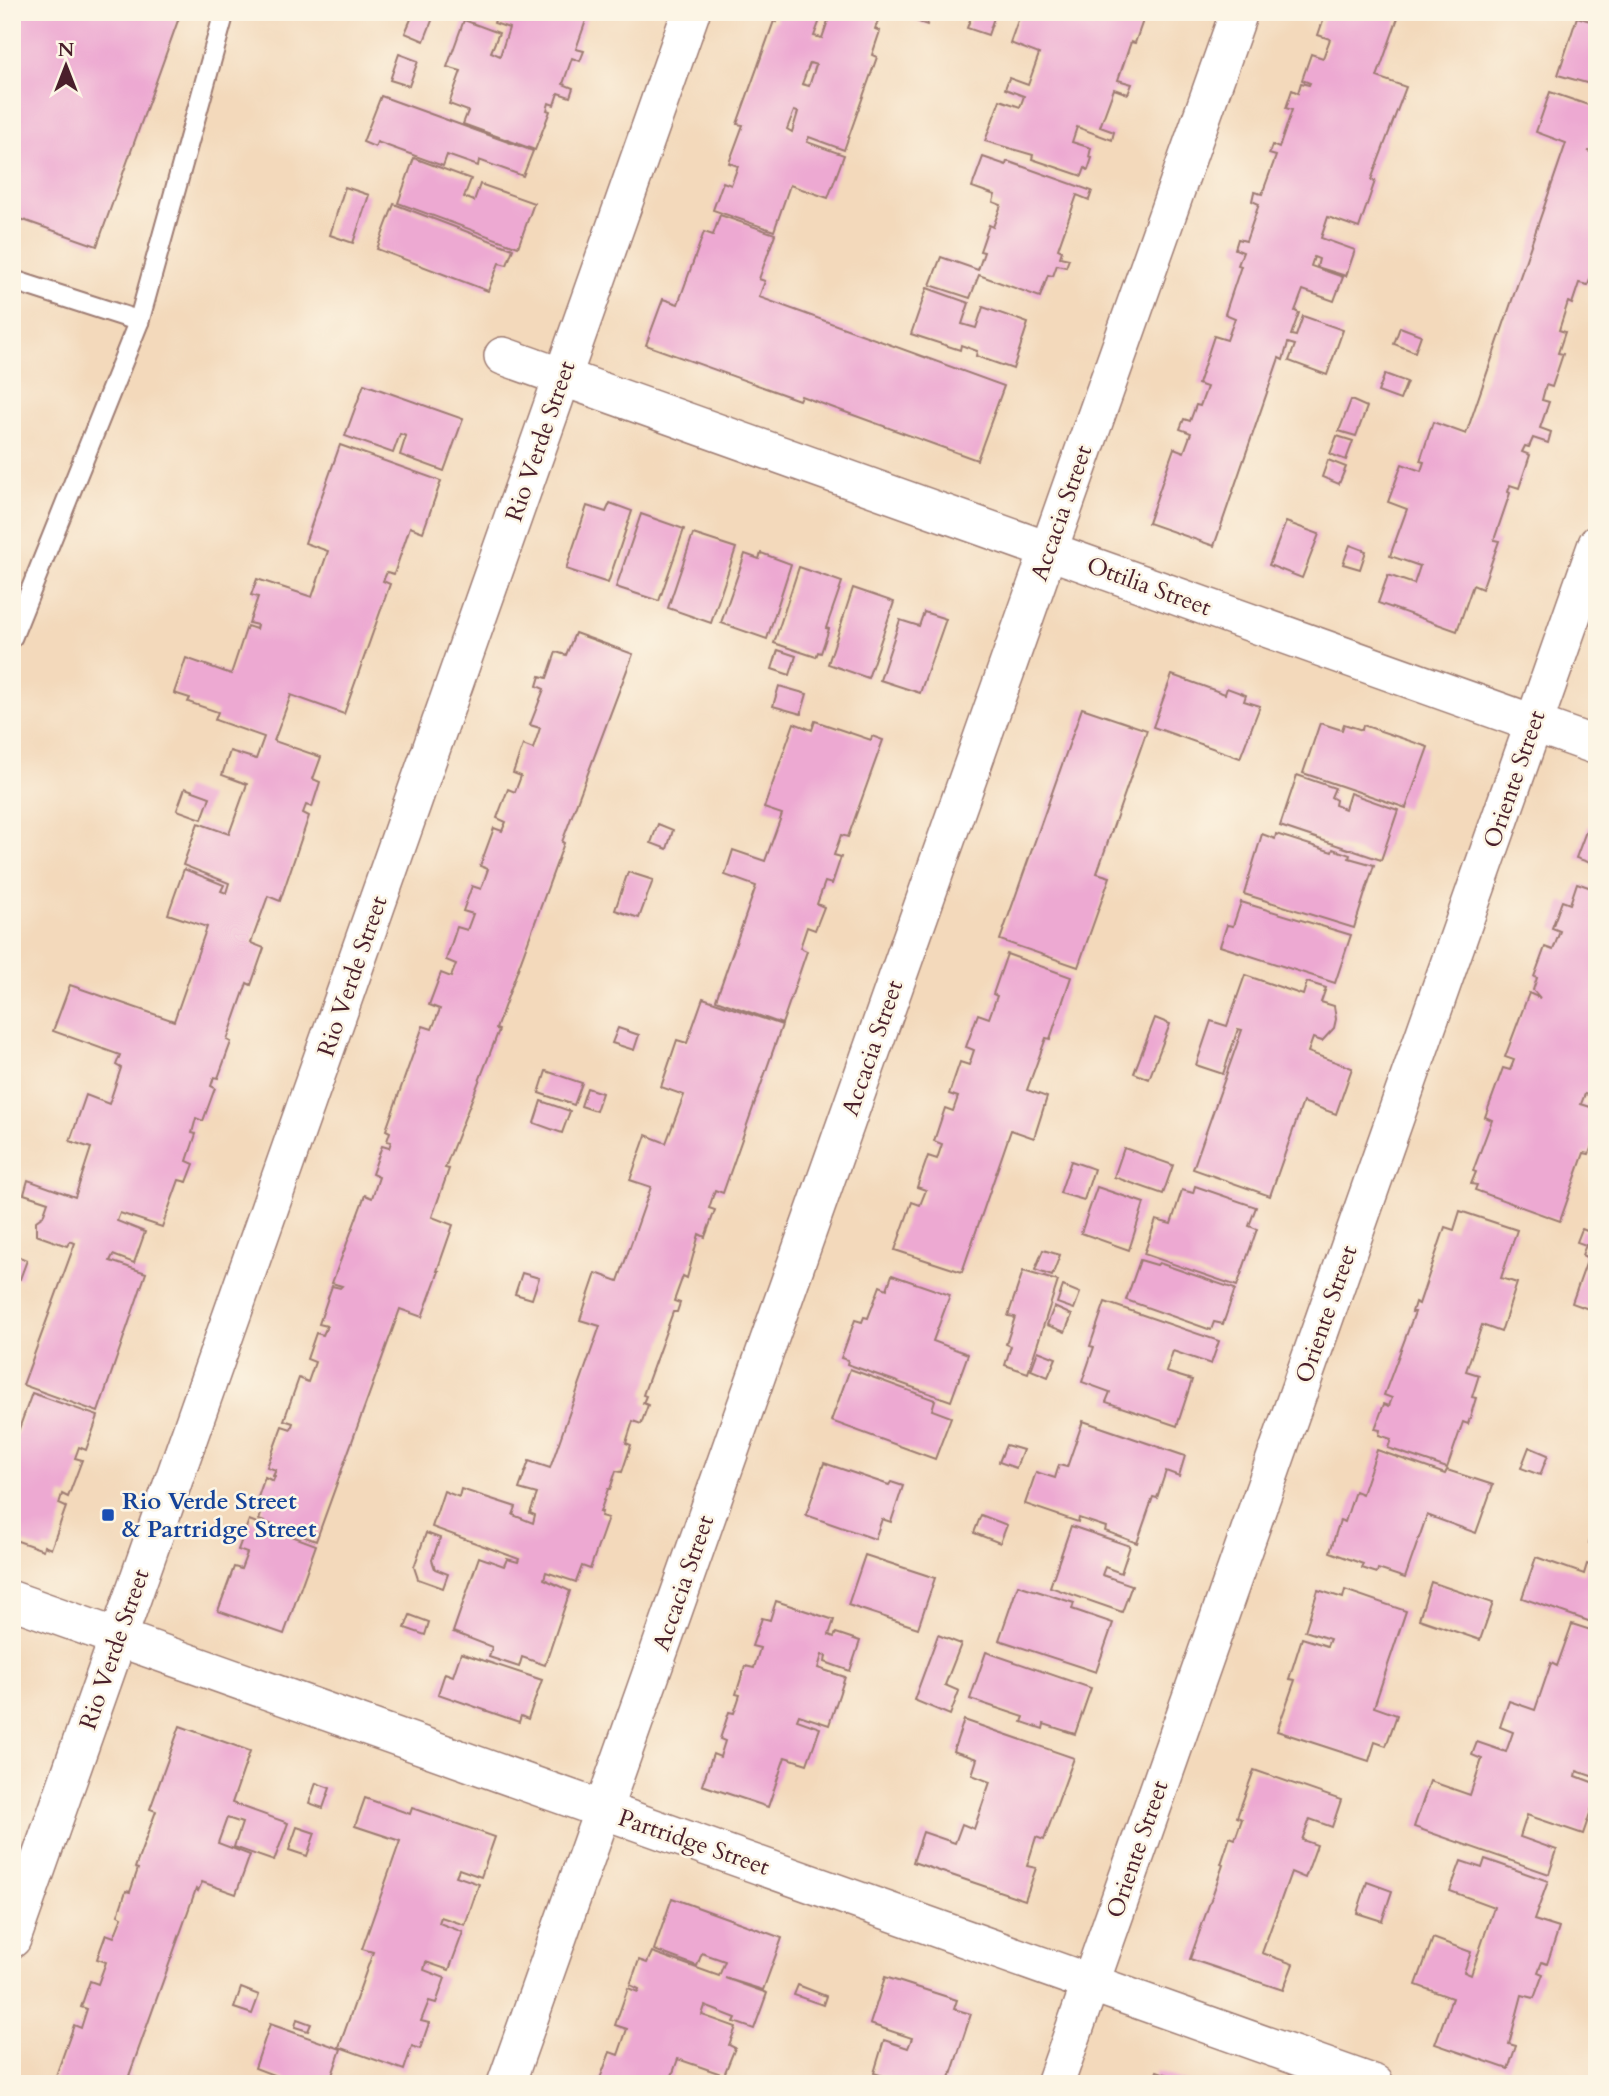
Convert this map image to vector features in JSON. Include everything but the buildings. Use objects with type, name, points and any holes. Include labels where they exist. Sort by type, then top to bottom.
[{"type":"street","name":"Rio Verde Street","points":[[12,1939],[691,12]]},
{"type":"street","name":"Accacia Street","points":[[506,2084],[1239,12]]},
{"type":"street","name":"Ottilia Street","points":[[503,356],[1597,746]]},
{"type":"street","name":"Oriente Street","points":[[1055,2084],[1597,544]]},
{"type":"street","name":"Partridge Street","points":[[12,1600],[1375,2084]]},
{"type":"lane","points":[[12,637],[139,321],[222,21]]},
{"type":"lane","points":[[12,280],[139,321]]},
{"type":"place","name":"Rio Verde Street & Partridge Street","points":[[108,1515]]}]
